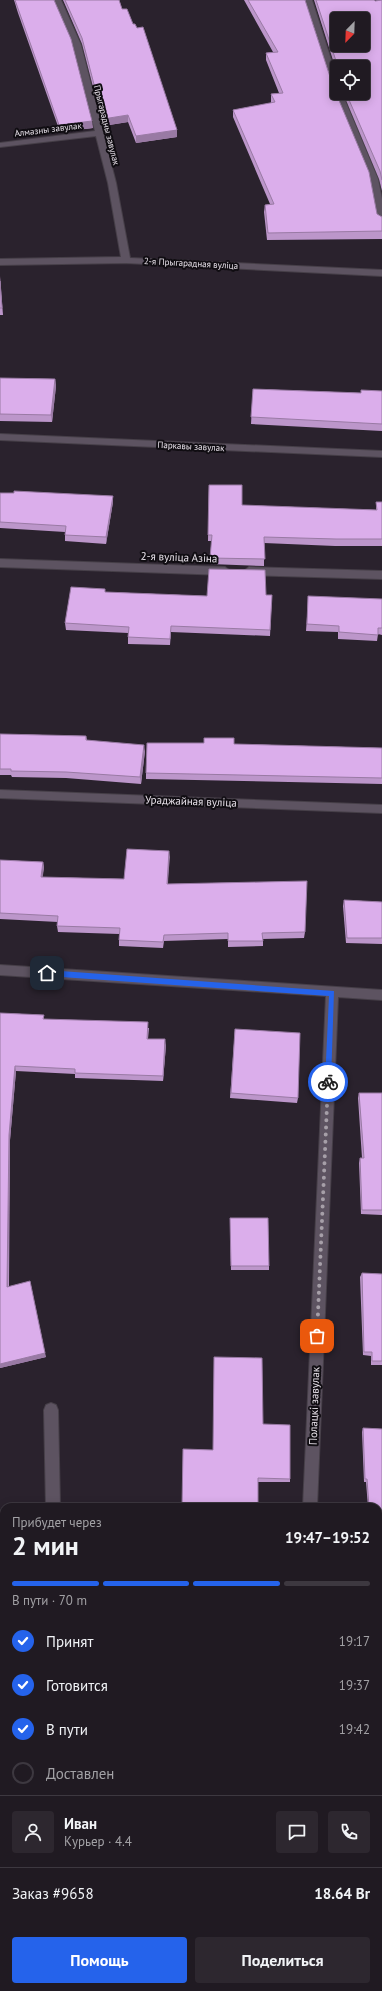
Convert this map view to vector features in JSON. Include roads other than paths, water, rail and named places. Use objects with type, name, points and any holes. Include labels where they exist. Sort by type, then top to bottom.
[{"type":"street","name":"Прыгарадны завулак","points":[[57,0],[77,45],[112,183],[126,260]]},
{"type":"street","points":[[308,0],[330,70]]},
{"type":"street","points":[[340,100],[374,179],[382,221]]},
{"type":"street","name":"Алмазны завулак","points":[[0,145],[99,133]]},
{"type":"street","name":"2-я Прыгарадная вуліца","points":[[0,262],[126,260],[382,273]]},
{"type":"street","name":"Паркавы завулак","points":[[0,437],[382,454]]},
{"type":"street","name":"2-я вуліца Азіна","points":[[0,563],[382,575]]},
{"type":"street","name":"Ураджайная вуліца","points":[[0,794],[382,809]]},
{"type":"street","points":[[0,970],[332,993],[382,995]]},
{"type":"street","name":"Полацкі завулак","points":[[310,1503],[332,993]]},
{"type":"street","points":[[51,1410],[53,1503]]}]
